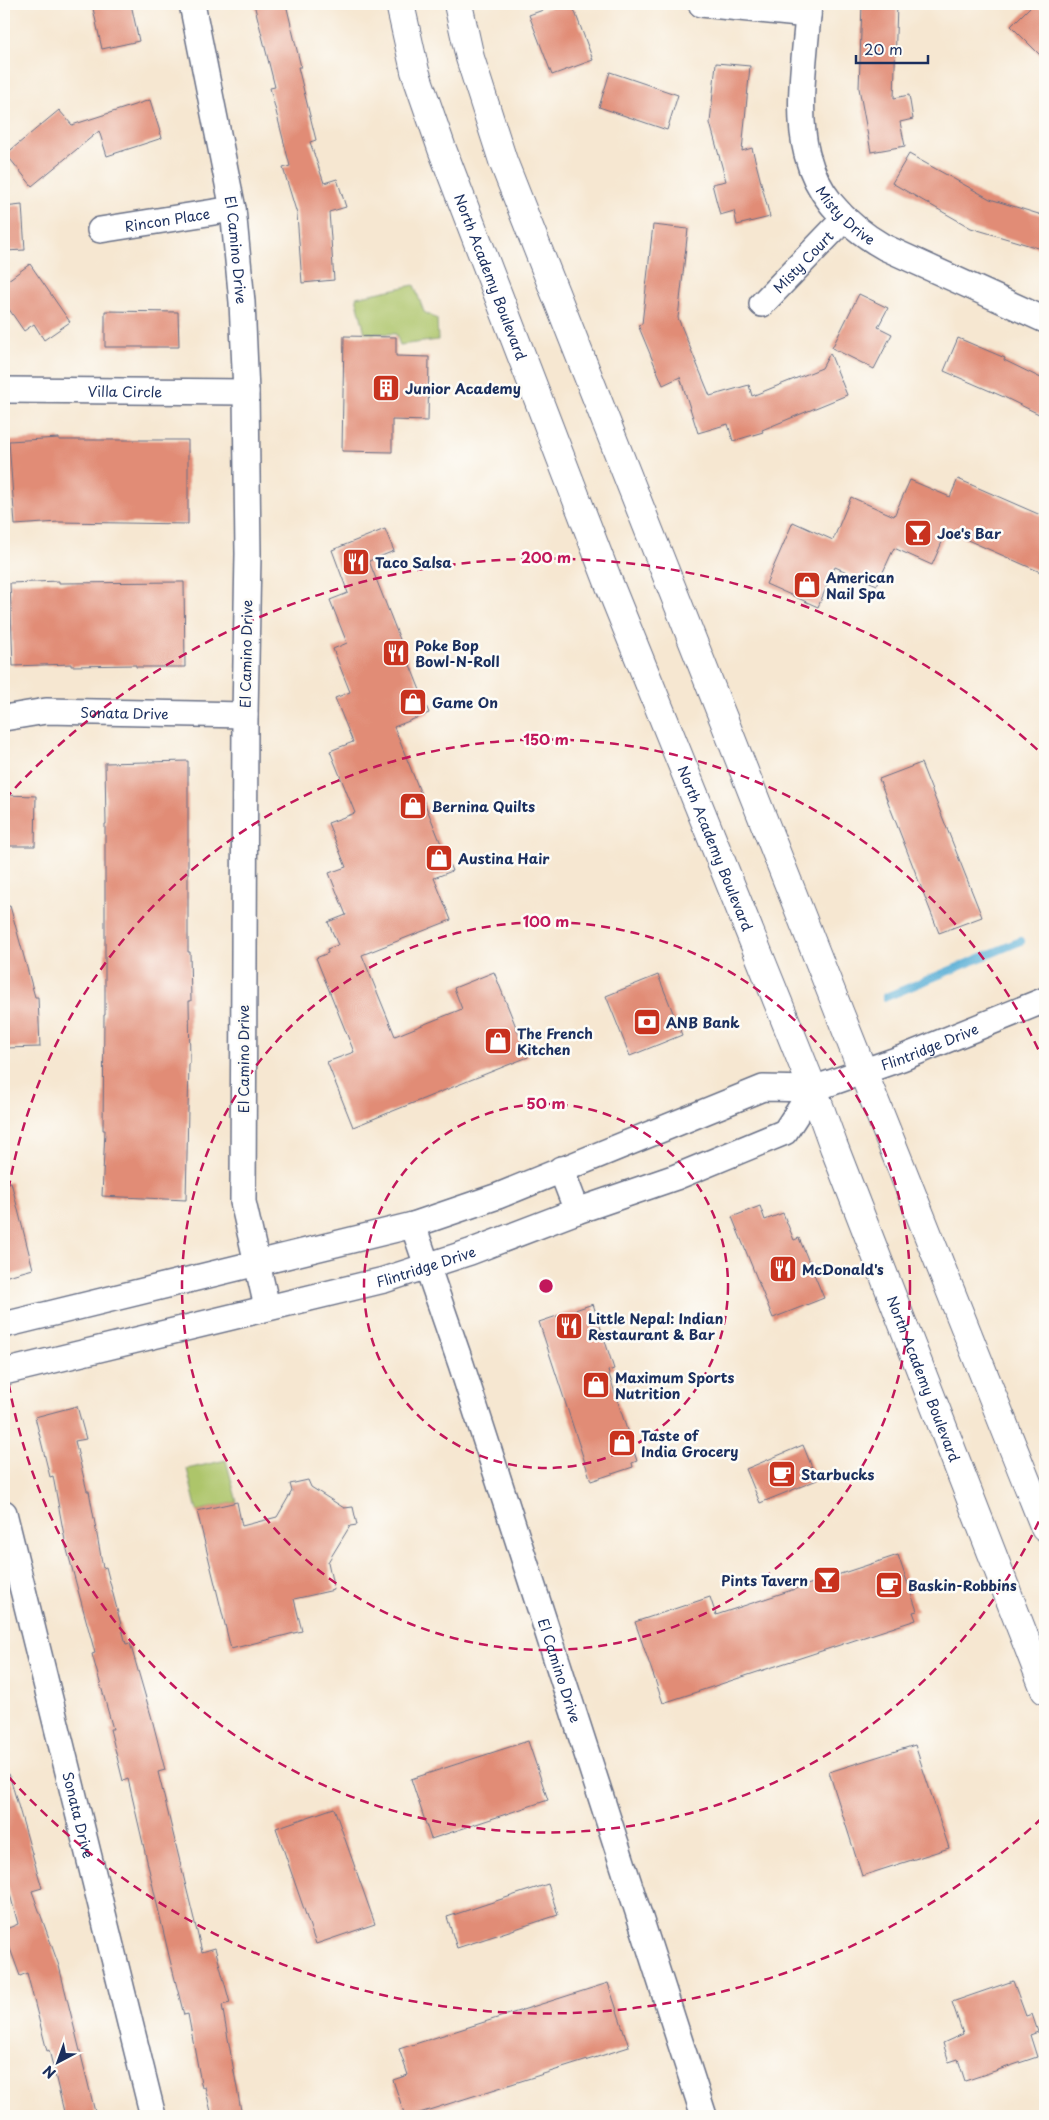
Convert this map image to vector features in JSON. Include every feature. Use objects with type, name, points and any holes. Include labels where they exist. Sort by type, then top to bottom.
[{"type":"highway","name":"North Academy Boulevard","points":[[400,4],[415,71],[456,186],[610,586],[813,1089],[1045,1690]]},
{"type":"highway","points":[[458,4],[470,58],[506,170],[1045,1528]]},
{"type":"street","name":"El Camino Drive","points":[[192,4],[233,209],[242,302],[246,392],[248,554],[245,715],[242,1202],[267,1307]]},
{"type":"street","points":[[701,4],[808,9]]},
{"type":"street","name":"Misty Drive","points":[[808,9],[801,118],[804,148],[813,173],[825,196],[844,219],[860,233],[884,247],[1045,320]]},
{"type":"street","name":"Rincon Place","points":[[100,230],[233,209]]},
{"type":"street","name":"Misty Court","points":[[762,304],[844,219]]},
{"type":"street","name":"Villa Circle","points":[[4,390],[246,392]]},
{"type":"street","name":"Sonata Drive","points":[[4,718],[46,711],[245,715]]},
{"type":"street","name":"Flintridge Drive","points":[[4,1325],[413,1225],[498,1196],[763,1088],[813,1089],[863,1072],[1045,1000]]},
{"type":"street","name":"Flintridge Drive","points":[[4,1372],[384,1280],[470,1252],[577,1211],[676,1177],[785,1132],[813,1089]]},
{"type":"street","points":[[561,1169],[577,1211]]},
{"type":"street","name":"El Camino Drive","points":[[413,1225],[704,2116]]},
{"type":"street","name":"Sonata Drive","points":[[4,1513],[153,2116]]},
{"type":"green space","points":[[414,285],[424,312],[437,319],[438,340],[400,345],[396,334],[365,333],[356,297]]},
{"type":"green space","points":[[226,1460],[237,1502],[197,1511],[187,1469]]},
{"type":"building","points":[[92,4],[131,4],[139,41],[102,49]]},
{"type":"building","points":[[254,4],[286,4],[301,67],[298,67],[316,140],[310,142],[324,183],[337,179],[346,207],[329,212],[334,280],[302,283],[297,214],[283,168],[290,166],[270,88],[275,87]]},
{"type":"building","points":[[560,4],[572,4],[593,60],[552,75],[529,15]]},
{"type":"building","points":[[862,4],[897,4],[894,98],[909,95],[913,119],[900,122],[905,146],[871,152],[859,88]]},
{"type":"building","points":[[1033,4],[1036,4],[1045,13],[1045,60],[1011,26]]},
{"type":"building","points":[[716,63],[750,66],[742,151],[752,148],[770,217],[737,225],[734,211],[720,215],[712,184],[726,181],[710,123]]},
{"type":"building","points":[[610,72],[678,95],[667,130],[599,107]]},
{"type":"building","points":[[150,100],[162,138],[107,156],[99,131],[32,186],[6,154],[59,110],[72,125]]},
{"type":"building","points":[[909,154],[990,199],[1045,216],[1045,250],[971,228],[892,183]]},
{"type":"building","points":[[22,205],[25,250],[4,251],[4,207]]},
{"type":"building","points":[[653,225],[688,229],[678,318],[710,396],[749,385],[752,396],[822,368],[830,353],[847,395],[762,430],[763,432],[733,441],[728,424],[698,433],[680,377],[663,385],[638,325],[642,324]]},
{"type":"building","points":[[30,264],[70,322],[44,340],[34,324],[24,331],[4,302],[4,283]]},
{"type":"building","points":[[859,294],[888,308],[878,327],[892,334],[874,369],[832,348]]},
{"type":"building","points":[[105,311],[178,312],[179,347],[105,347]]},
{"type":"building","name":"Junior Academy","points":[[344,336],[396,337],[396,356],[429,357],[428,421],[392,420],[392,452],[342,451]]},
{"type":"building","points":[[958,338],[1005,358],[1004,360],[1045,380],[1045,417],[944,371]]},
{"type":"building","points":[[59,438],[59,440],[188,440],[188,524],[59,522],[15,525],[9,441]]},
{"type":"building","points":[[958,479],[1045,517],[1045,574],[947,531],[932,565],[894,548],[877,585],[835,567],[818,607],[766,584],[793,522],[833,540],[851,497],[894,516],[910,480],[950,497]]},
{"type":"building","points":[[385,529],[394,551],[369,561],[429,713],[394,727],[452,871],[434,878],[451,920],[362,955],[395,1036],[462,1009],[454,988],[494,972],[528,1057],[353,1127],[327,1062],[354,1052],[316,958],[328,953],[327,949],[338,945],[328,922],[346,915],[329,873],[346,867],[328,823],[355,813],[330,751],[353,742],[335,698],[350,692],[333,649],[347,643],[330,600],[348,593],[332,550]]},
{"type":"building","points":[[59,581],[59,583],[184,582],[185,667],[136,667],[136,665],[71,666],[71,664],[13,666],[10,583]]},
{"type":"building","points":[[188,761],[188,952],[190,952],[191,1001],[189,1001],[190,1064],[186,1200],[102,1196],[105,1130],[103,1130],[105,763]]},
{"type":"building","points":[[921,763],[982,917],[939,933],[879,779]]},
{"type":"building","points":[[4,795],[36,796],[35,846],[4,846]]},
{"type":"building","points":[[10,906],[35,997],[38,997],[40,1047],[4,1048],[4,907]]},
{"type":"building","name":"ANB Bank","points":[[658,975],[682,1035],[630,1056],[606,996]]},
{"type":"building","points":[[11,1182],[33,1269],[4,1277],[4,1183]]},
{"type":"building","name":"McDonald's","points":[[760,1206],[765,1220],[783,1213],[794,1240],[799,1238],[824,1298],[773,1318],[732,1217]]},
{"type":"building","points":[[593,1304],[614,1369],[608,1371],[637,1461],[632,1463],[633,1467],[591,1481],[539,1322]]},
{"type":"building","points":[[77,1406],[86,1439],[75,1441],[87,1491],[89,1491],[103,1568],[106,1567],[126,1644],[130,1643],[152,1719],[165,1770],[158,1772],[202,1952],[215,1948],[230,2003],[222,2005],[242,2116],[212,2116],[205,2087],[202,2088],[188,2014],[184,2015],[128,1779],[123,1781],[110,1729],[113,1729],[92,1654],[95,1653],[66,1546],[53,1476],[50,1477],[35,1417]]},
{"type":"building","name":"Starbucks","points":[[803,1445],[817,1480],[760,1503],[746,1469]]},
{"type":"building","points":[[308,1480],[311,1487],[344,1508],[353,1507],[357,1525],[350,1526],[328,1562],[334,1590],[294,1599],[302,1631],[231,1649],[197,1511],[237,1502],[242,1526],[277,1517],[292,1491],[290,1484]]},
{"type":"building","points":[[898,1555],[917,1611],[913,1612],[916,1620],[663,1703],[635,1622],[710,1597],[716,1615]]},
{"type":"building","points":[[528,1741],[548,1800],[431,1839],[411,1779]]},
{"type":"building","points":[[915,1745],[949,1848],[862,1876],[829,1772]]},
{"type":"building","points":[[4,1774],[9,1774],[42,1888],[32,1891],[59,1966],[96,2116],[65,2116],[27,1973],[20,1976],[4,1932],[4,1930],[18,1924],[4,1872]]},
{"type":"building","points":[[334,1808],[375,1924],[316,1944],[276,1828]]},
{"type":"building","points":[[548,1884],[558,1915],[457,1948],[447,1917]]},
{"type":"building","points":[[1013,1981],[1026,2016],[1032,2014],[1038,2032],[1030,2035],[1037,2057],[965,2081],[958,2059],[949,2062],[943,2043],[963,2034],[952,2002]]},
{"type":"building","points":[[608,1983],[629,2047],[405,2116],[393,2080],[408,2075],[399,2049]]},
{"type":"waterway","points":[[886,997],[1021,941]]},
{"type":"place","name":"Junior Academy","points":[[386,388]]},
{"type":"place","name":"Joe's Bar","points":[[918,533]]},
{"type":"place","name":"Taco Salsa","points":[[356,562]]},
{"type":"place","name":"American Nail Spa","points":[[807,585]]},
{"type":"place","name":"Poke Bop Bowl-N-Roll","points":[[396,653]]},
{"type":"place","name":"Game On","points":[[413,702]]},
{"type":"place","name":"Bernina Quilts","points":[[413,806]]},
{"type":"place","name":"Austina Hair","points":[[439,858]]},
{"type":"place","name":"ANB Bank","points":[[647,1022]]},
{"type":"place","name":"The French Kitchen","points":[[498,1041]]},
{"type":"place","name":"McDonald's","points":[[783,1269]]},
{"type":"place","name":"Little Nepal: Indian Restaurant & Bar","points":[[569,1326]]},
{"type":"place","name":"Maximum Sports Nutrition","points":[[596,1385]]},
{"type":"place","name":"Taste of India Grocery","points":[[622,1443]]},
{"type":"place","name":"Starbucks","points":[[782,1474]]},
{"type":"place","name":"Pints Tavern","points":[[827,1580]]},
{"type":"place","name":"Baskin-Robbins","points":[[889,1585]]}]
